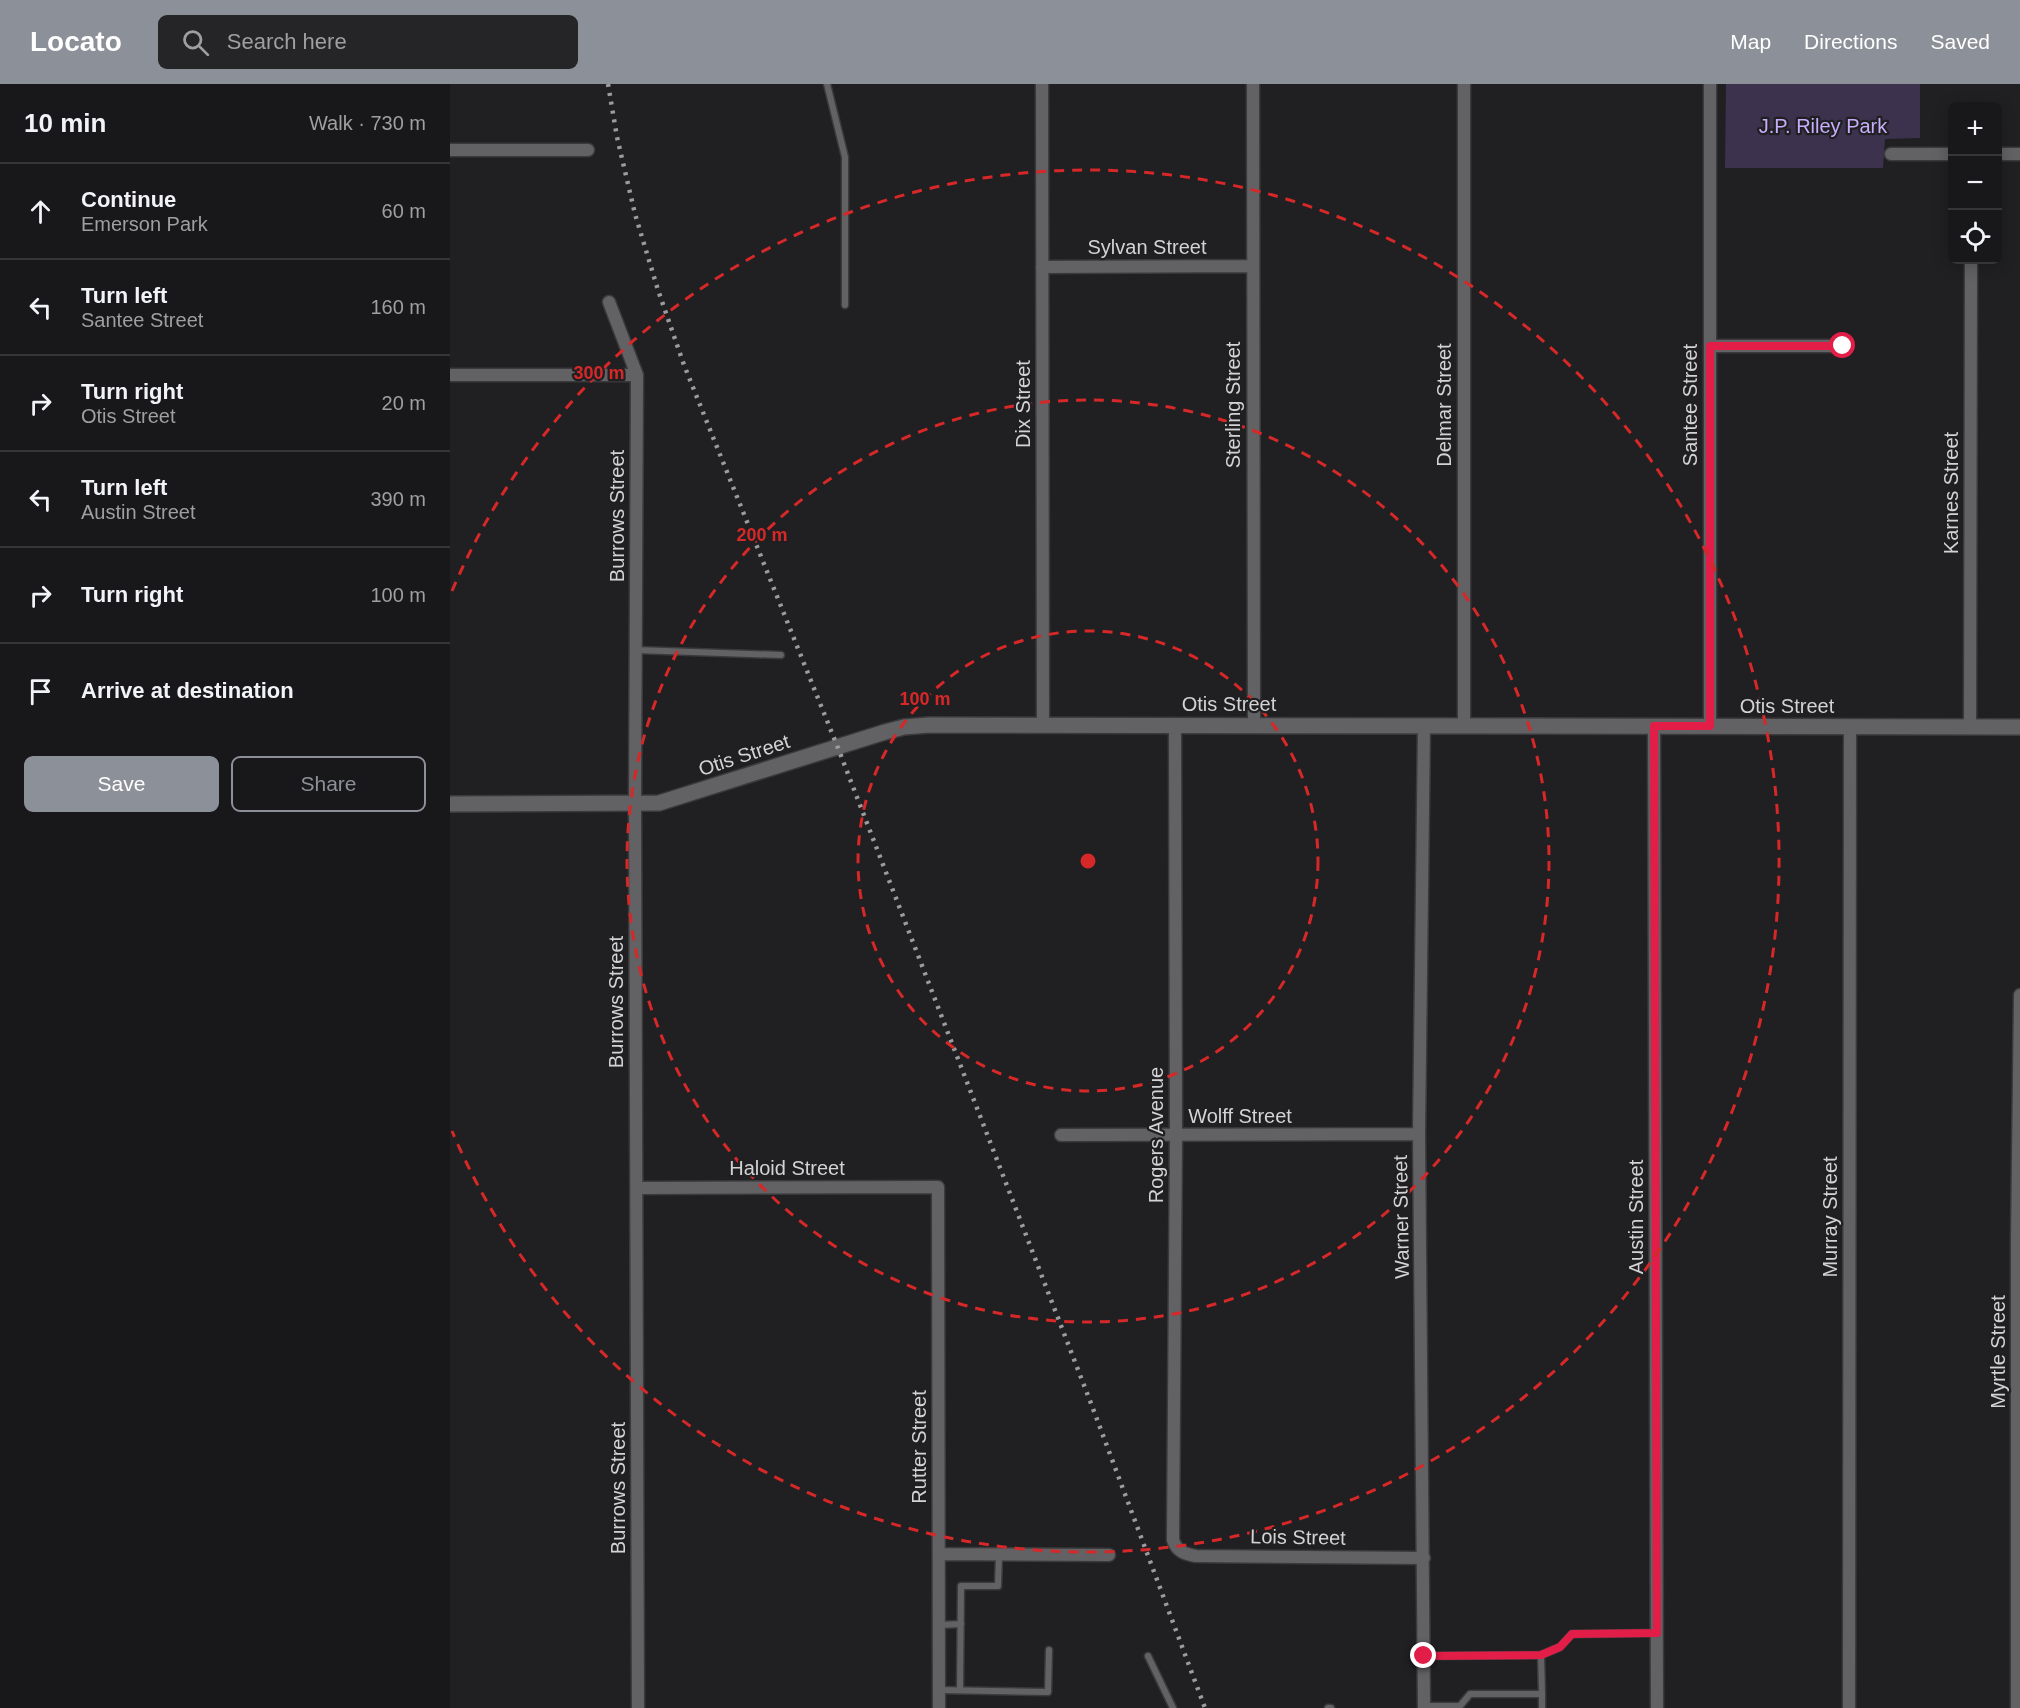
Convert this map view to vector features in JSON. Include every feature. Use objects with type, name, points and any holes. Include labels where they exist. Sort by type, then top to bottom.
[{"type":"street","name":"Dix Street","points":[[1042,84],[1043,725]]},
{"type":"street","name":"Sterling Street","points":[[1253,84],[1254,725]]},
{"type":"street","name":"Delmar Street","points":[[1464,84],[1464,726]]},
{"type":"street","name":"Santee Street","points":[[1710,84],[1710,726]]},
{"type":"street","points":[[450,150],[588,150]]},
{"type":"street","points":[[1890,154],[1948,154]]},
{"type":"street","points":[[2002,154],[2020,154]]},
{"type":"street","name":"Karnes Street","points":[[1970,727],[1971,264]]},
{"type":"street","name":"Sylvan Street","points":[[1042,267],[1252,266]]},
{"type":"street","name":"Burrows Street","points":[[609,302],[637,375],[635,804],[638,1708]]},
{"type":"street","points":[[1710,346],[1843,346]]},
{"type":"street","points":[[450,375],[637,375]]},
{"type":"street","name":"Otis Street","points":[[450,804],[635,804],[671,801],[904,727],[929,724],[2020,727]]},
{"type":"street","name":"Rogers Avenue","points":[[1175,725],[1176,1136],[1172,1534],[1175,1545]]},
{"type":"street","name":"Warner Street","points":[[1424,726],[1419,1134],[1424,1707]]},
{"type":"street","name":"Austin Street","points":[[1654,726],[1658,1708]]},
{"type":"street","name":"Murray Street","points":[[1849,1708],[1850,727]]},
{"type":"street","name":"Myrtle Street","points":[[2017,1708],[2020,995]]},
{"type":"street","name":"Wolff Street","points":[[1061,1135],[1419,1134]]},
{"type":"street","name":"Haloid Street","points":[[637,1188],[938,1187]]},
{"type":"street","name":"Rutter Street","points":[[938,1187],[939,1708]]},
{"type":"street","name":"Lois Street","points":[[1175,1545],[1186,1554],[1196,1556],[1424,1558]]},
{"type":"street","points":[[939,1554],[1109,1555]]},
{"type":"lane","points":[[827,84],[845,157],[845,305]]},
{"type":"lane","points":[[636,650],[782,655]]},
{"type":"lane","points":[[960,1690],[961,1586],[998,1587],[999,1555]]},
{"type":"lane","points":[[939,1625],[961,1624]]},
{"type":"lane","points":[[1424,1656],[1541,1655],[1560,1647],[1572,1634],[1657,1633]]},
{"type":"lane","points":[[939,1690],[1048,1692],[1048,1650]]},
{"type":"lane","points":[[1541,1655],[1542,1708]]},
{"type":"lane","points":[[1148,1656],[1173,1708]]},
{"type":"lane","points":[[1424,1707],[1460,1706],[1470,1694],[1542,1694]]},
{"type":"green space","name":"J.P. Riley Park","points":[[1726,84],[1920,84],[1920,138],[1885,139],[1883,168],[1725,168]]},
{"type":"railway","points":[[608,84],[617,137],[635,214],[684,365],[838,748],[1092,1406],[1205,1708]]},
{"type":"route","points":[[1424,1656],[1541,1655],[1560,1647],[1572,1634],[1657,1633],[1654,726],[1710,726],[1710,346],[1843,346]]}]
